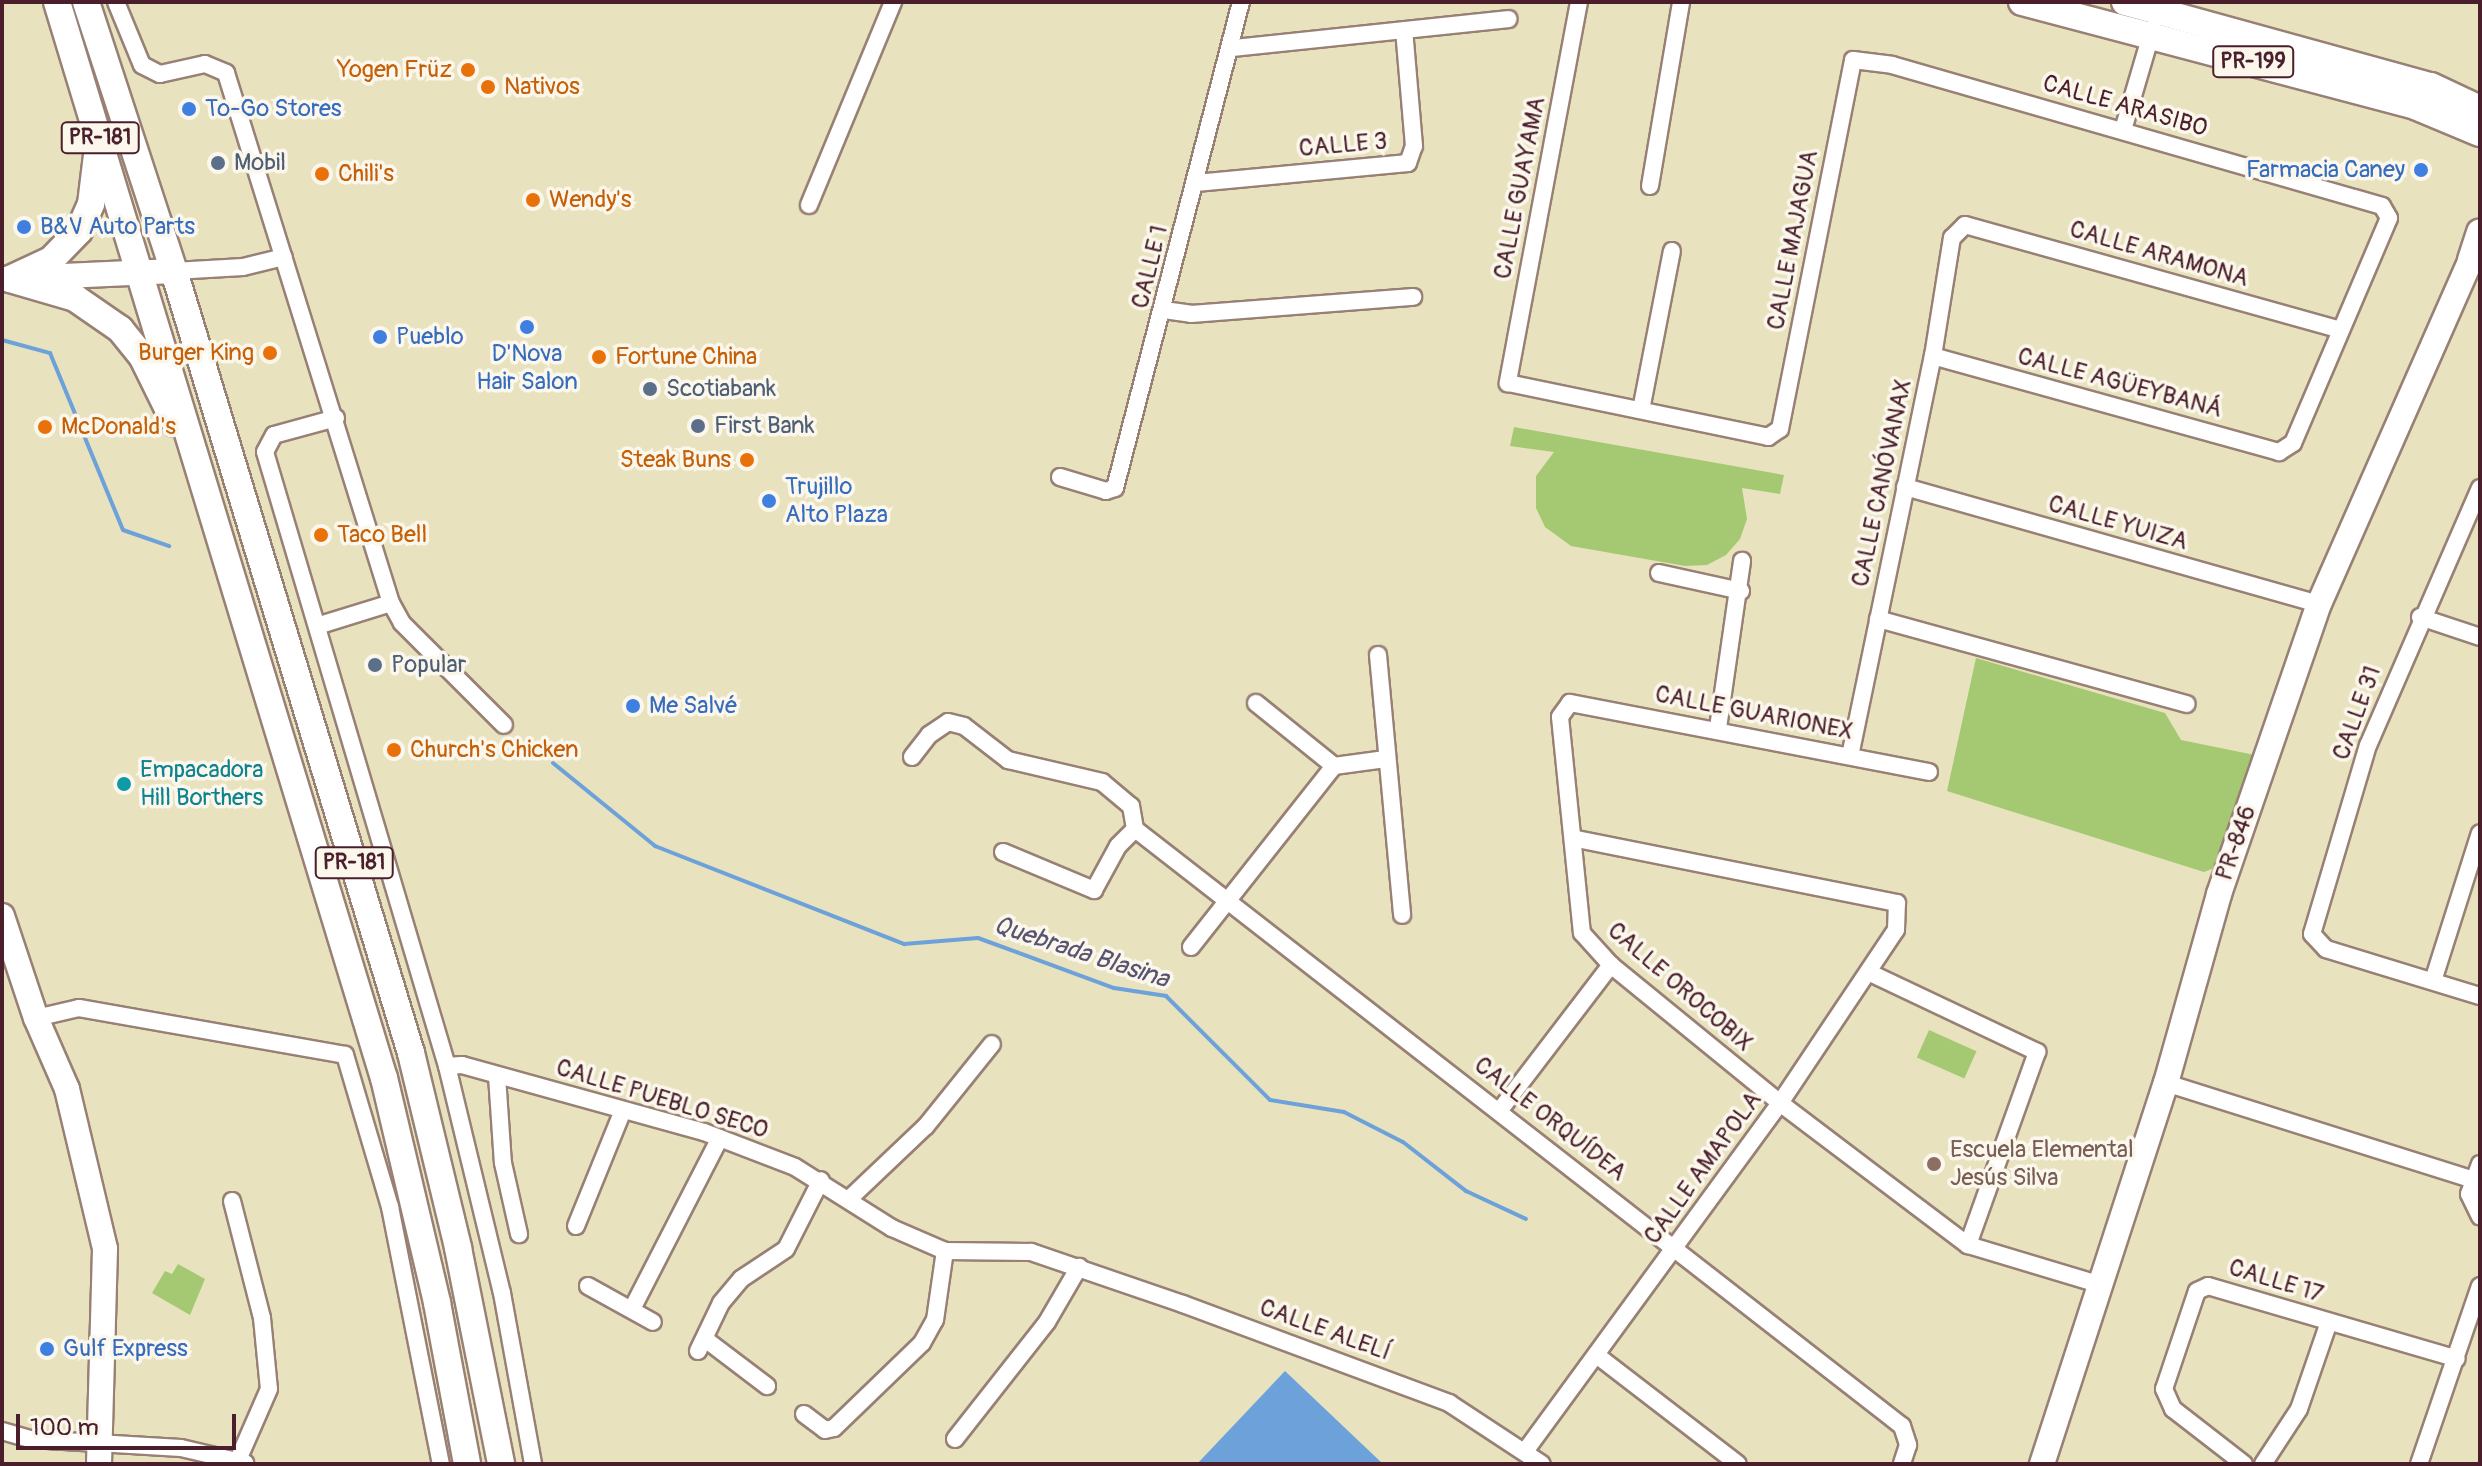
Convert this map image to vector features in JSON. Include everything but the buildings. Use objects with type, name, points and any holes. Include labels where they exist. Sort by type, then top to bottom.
[{"type":"main road","name":"PR-181","points":[[57,2],[384,1078],[467,1464]]},
{"type":"main road","name":"PR-181","points":[[86,2],[174,271],[411,1053],[458,1248],[501,1464]]},
{"type":"main road","name":"PR-199","points":[[2022,2],[2156,16],[2445,92],[2474,121]]},
{"type":"main road","name":"PR-199","points":[[2125,2],[2156,16],[2474,121]]},
{"type":"main road","points":[[2445,92],[2480,92]]},
{"type":"main road","points":[[2474,121],[2480,150]]},
{"type":"main road","points":[[6,279],[51,260],[79,231],[91,204],[99,136]]},
{"type":"main road","points":[[2477,250],[2480,232]]},
{"type":"main road","points":[[6,279],[75,298],[120,329],[142,356],[202,473]]},
{"type":"street","points":[[116,2],[142,65],[160,74],[205,64],[226,73],[336,418],[391,603],[402,623],[504,725]]},
{"type":"street","points":[[809,205],[893,2]]},
{"type":"street","name":"CALLE 1","points":[[1060,477],[1106,491],[1115,488],[1233,48],[1241,2]]},
{"type":"street","name":"CALLE GUAYAMA","points":[[1579,2],[1508,383],[1641,410]]},
{"type":"street","points":[[1650,186],[1681,2]]},
{"type":"street","points":[[2123,130],[2156,16]]},
{"type":"street","points":[[1233,48],[1508,19]]},
{"type":"street","name":"CALLE 3","points":[[1196,183],[1408,163],[1414,146],[1404,30]]},
{"type":"street","name":"CALLE ARASIBO","points":[[1853,60],[1892,65],[2382,206],[2389,218],[2341,330]]},
{"type":"street","name":"CALLE MAJAGUA","points":[[1641,410],[1768,437],[1780,429],[1853,60]]},
{"type":"street","name":"CALLE ARAMONA","points":[[1965,225],[2341,330]]},
{"type":"street","name":"CALLE CANÓVANAX","points":[[1850,756],[1933,356],[1952,238],[1965,225]]},
{"type":"street","name":"PR-846","points":[[2042,1464],[2098,1284],[2166,1083],[2219,894],[2319,604],[2477,250]]},
{"type":"street","points":[[1641,410],[1672,251]]},
{"type":"street","points":[[6,279],[141,275],[243,267],[284,257]]},
{"type":"street","points":[[1164,310],[1191,314],[1413,297]]},
{"type":"street","name":"CALLE AGÜEYBANÁ","points":[[1933,356],[2279,452],[2293,443],[2341,330]]},
{"type":"street","points":[[336,418],[274,435],[265,452],[320,625],[447,1066],[502,1293],[533,1464]]},
{"type":"street","name":"CALLE YUIZA","points":[[1905,487],[2319,604]]},
{"type":"street","name":"CALLE 31","points":[[2433,981],[2336,952],[2312,934],[2368,745],[2420,617],[2480,488]]},
{"type":"street","points":[[1718,728],[1741,591],[1742,561]]},
{"type":"street","points":[[1659,573],[1741,591]]},
{"type":"street","points":[[320,625],[391,603]]},
{"type":"street","points":[[2420,617],[2480,637]]},
{"type":"street","points":[[1878,619],[2187,704]]},
{"type":"street","points":[[1378,655],[1402,915]]},
{"type":"street","points":[[1256,703],[1334,766]]},
{"type":"street","name":"CALLE GUARIONEX","points":[[1570,703],[1718,728],[1929,772]]},
{"type":"street","name":"CALLE OROCOBIX","points":[[1570,703],[1560,717],[1582,933],[1611,965],[1780,1103],[1968,1245]]},
{"type":"street","points":[[912,757],[929,735],[948,722],[964,726],[1008,760],[1102,782],[1131,806],[1135,829],[1118,846],[1094,890],[1003,852]]},
{"type":"street","points":[[1191,947],[1334,766],[1386,759]]},
{"type":"street","name":"CALLE ORQUÍDEA","points":[[1135,829],[1500,1110],[1902,1426],[1908,1445],[1902,1464]]},
{"type":"street","points":[[2480,833],[2433,981],[2480,996]]},
{"type":"street","name":"CALLE AMAPOLA","points":[[1526,1450],[1599,1357],[1674,1247],[1780,1103],[1896,930],[1897,903],[1573,838]]},
{"type":"street","points":[[2,916],[36,1018],[67,1089],[105,1249],[100,1455]]},
{"type":"street","points":[[1500,1110],[1611,965]]},
{"type":"street","points":[[1870,973],[2037,1052],[1968,1245],[2098,1284]]},
{"type":"street","points":[[36,1018],[79,1008],[345,1055],[390,1207],[441,1464]]},
{"type":"street","points":[[849,1199],[926,1126],[992,1044]]},
{"type":"street","name":"CALLE PUEBLO SECO","points":[[447,1066],[497,1076],[720,1138],[821,1180],[892,1228],[945,1251],[1031,1252],[1079,1267]]},
{"type":"street","points":[[497,1076],[503,1163],[519,1234]]},
{"type":"street","points":[[2166,1083],[2476,1172],[2469,1194],[2480,1217]]},
{"type":"street","points":[[576,1226],[623,1110]]},
{"type":"street","points":[[632,1309],[720,1138]]},
{"type":"street","points":[[767,1386],[702,1345],[721,1303],[741,1279],[786,1249],[821,1180]]},
{"type":"street","points":[[2,1431],[100,1455],[181,1448],[242,1462],[269,1389],[262,1318],[232,1201]]},
{"type":"street","points":[[804,1414],[825,1430],[834,1428],[922,1343],[935,1320],[945,1251]]},
{"type":"street","points":[[955,1439],[1047,1322],[1079,1267]]},
{"type":"street","name":"CALLE ALELÍ","points":[[1079,1267],[1449,1403],[1526,1450],[1542,1464]]},
{"type":"street","points":[[588,1286],[653,1322]]},
{"type":"street","name":"CALLE 17","points":[[2244,1464],[2173,1409],[2164,1389],[2197,1291],[2208,1286],[2457,1359]]},
{"type":"street","points":[[2419,1464],[2480,1286]]},
{"type":"street","points":[[2263,1464],[2299,1409],[2329,1322]]},
{"type":"street","points":[[1599,1357],[1738,1464]]},
{"type":"green space","points":[[1514,427],[1784,475],[1780,494],[1742,488],[1747,519],[1740,539],[1726,555],[1707,565],[1685,566],[1571,546],[1545,527],[1536,508],[1536,476],[1554,452],[1510,446]]},
{"type":"green space","points":[[1976,658],[2165,713],[2181,740],[2255,755],[2219,866],[2204,872],[1947,791]]},
{"type":"green space","points":[[1929,1030],[1977,1051],[1964,1079],[1917,1057]]},
{"type":"green space","points":[[178,1264],[205,1279],[190,1315],[152,1293],[165,1271],[172,1274]]},
{"type":"water","points":[[1285,1371],[1383,1464],[1197,1464]]},
{"type":"waterway","name":"Quebrada Blasina","points":[[2,340],[50,353],[123,530],[169,546]]},
{"type":"waterway","name":"Quebrada Blasina","points":[[553,763],[655,846],[904,944],[978,938],[1114,988],[1166,996],[1270,1100],[1344,1112],[1403,1142],[1466,1191],[1526,1219]]},
{"type":"place","name":"Yogen Früz","points":[[468,70]]},
{"type":"place","name":"Nativos","points":[[488,87]]},
{"type":"place","name":"To-Go Stores","points":[[189,109]]},
{"type":"place","name":"Mobil","points":[[218,163]]},
{"type":"place","name":"Farmacia Caney","points":[[2421,170]]},
{"type":"place","name":"Chili's","points":[[322,174]]},
{"type":"place","name":"Wendy's","points":[[533,200]]},
{"type":"place","name":"B&V Auto Parts","points":[[24,227]]},
{"type":"place","name":"D'Nova Hair Salon","points":[[527,327]]},
{"type":"place","name":"Pueblo","points":[[380,337]]},
{"type":"place","name":"Burger King","points":[[270,353]]},
{"type":"place","name":"Fortune China","points":[[599,357]]},
{"type":"place","name":"Scotiabank","points":[[650,389]]},
{"type":"place","name":"First Bank","points":[[698,426]]},
{"type":"place","name":"McDonald's","points":[[45,427]]},
{"type":"place","name":"Steak Buns","points":[[747,460]]},
{"type":"place","name":"Trujillo Alto Plaza","points":[[769,501]]},
{"type":"place","name":"Taco Bell","points":[[321,535]]},
{"type":"place","name":"Popular","points":[[375,665]]},
{"type":"place","name":"Me Salvé","points":[[633,706]]},
{"type":"place","name":"Church's Chicken","points":[[394,750]]},
{"type":"place","name":"Empacadora Hill Borthers","points":[[124,784]]},
{"type":"place","name":"Escuela Elemental Jesús Silva","points":[[1934,1164]]},
{"type":"place","name":"Gulf Express","points":[[47,1349]]}]
